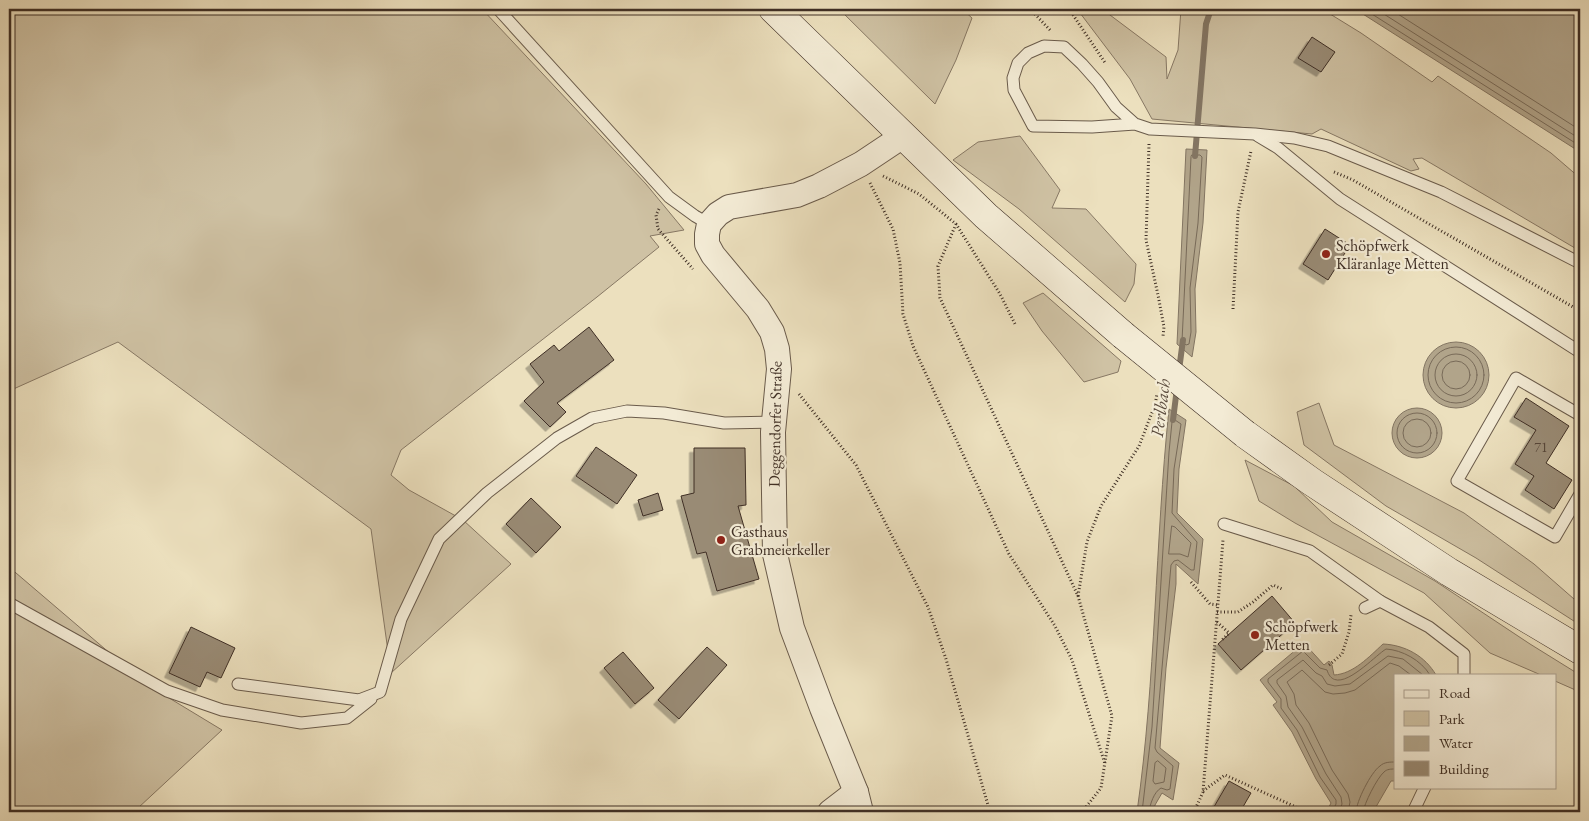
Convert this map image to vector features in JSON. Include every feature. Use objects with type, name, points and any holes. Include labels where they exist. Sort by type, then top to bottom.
[{"type":"main road","points":[[774,9],[986,216],[1123,335],[1245,434],[1312,482],[1449,572],[1580,650]]},
{"type":"street","points":[[709,224],[718,214],[729,208],[797,195],[819,186],[861,164],[903,136]]},
{"type":"street","name":"Deggendorfer Straße","points":[[709,224],[707,244],[713,255],[758,309],[772,332],[777,349],[779,369],[774,422],[775,554],[792,628],[858,802]]},
{"type":"street","points":[[830,812],[858,802]]},
{"type":"lane","points":[[498,9],[669,197],[694,216],[709,224]]},
{"type":"lane","points":[[1135,124],[1116,107],[1093,76],[1064,47],[1044,46],[1028,53],[1018,63],[1013,78],[1014,90],[1032,126],[1092,127],[1135,124],[1150,129],[1255,134],[1294,138],[1328,146],[1441,192],[1580,263]]},
{"type":"lane","points":[[1255,134],[1278,148],[1340,198],[1580,352]]},
{"type":"lane","points":[[1580,415],[1516,378],[1457,481],[1555,537],[1580,494]]},
{"type":"lane","points":[[9,603],[167,691],[222,710],[302,724],[346,718],[380,692],[401,619],[439,539],[487,493],[519,470],[557,438],[592,418],[626,411],[664,413],[724,423],[774,422]]},
{"type":"lane","points":[[1224,524],[1310,551],[1380,601],[1429,627],[1464,654],[1464,674]]},
{"type":"lane","points":[[1365,608],[1380,601]]},
{"type":"lane","points":[[238,684],[359,700],[380,692]]},
{"type":"lane","points":[[1413,812],[1425,788]]},
{"type":"path","points":[[1150,129],[1146,240],[1164,327],[1163,337]]},
{"type":"path","points":[[1233,309],[1238,212],[1255,134]]},
{"type":"path","points":[[1296,162],[1301,160],[1353,180],[1580,311]]},
{"type":"path","points":[[861,164],[919,194],[956,224],[1000,294],[1015,324]]},
{"type":"path","points":[[861,164],[893,229],[900,263],[903,314],[913,346],[1008,554],[1055,626],[1072,660],[1105,764]]},
{"type":"path","points":[[956,224],[938,266],[940,298],[1078,596],[1112,716],[1102,788],[1086,807],[1072,812]]},
{"type":"path","points":[[779,369],[856,465],[928,607],[946,659],[990,812]]},
{"type":"path","points":[[1078,596],[1087,542],[1101,506],[1138,446],[1155,404],[1159,385]]},
{"type":"path","points":[[1194,812],[1203,792],[1224,524]]},
{"type":"path","points":[[1191,582],[1210,604],[1217,605]]},
{"type":"path","points":[[1217,612],[1238,612],[1273,585],[1282,589]]},
{"type":"path","points":[[1329,665],[1342,654],[1349,632],[1351,615]]},
{"type":"path","points":[[1216,622],[1229,633],[1222,640]]},
{"type":"path","points":[[1203,792],[1225,775],[1307,812]]},
{"type":"green space","points":[[9,9],[482,9],[646,184],[684,230],[650,236],[659,247],[401,450],[391,475],[409,490],[463,520],[511,564],[391,673],[371,529],[118,342],[9,391]]},
{"type":"green space","points":[[839,9],[962,9],[972,18],[956,60],[935,104]]},
{"type":"green space","points":[[1077,9],[1102,9],[1166,57],[1167,79],[1178,50],[1181,9],[1322,9],[1361,33],[1432,82],[1438,76],[1551,153],[1580,178],[1580,251],[1422,158],[1413,159],[1419,169],[1411,171],[1321,129],[1312,134],[1152,119],[1130,79]]},
{"type":"green space","points":[[1020,136],[1060,190],[1052,208],[1086,209],[1136,264],[1134,284],[1125,302],[1019,209],[953,160],[978,142]]},
{"type":"green space","points":[[1043,293],[1121,361],[1118,372],[1084,382],[1042,331],[1023,303]]},
{"type":"green space","points":[[1319,403],[1334,445],[1464,513],[1534,564],[1574,599],[1580,599],[1580,625],[1476,558],[1386,506],[1304,445],[1297,412]]},
{"type":"green space","points":[[1245,460],[1294,486],[1332,522],[1435,581],[1580,675],[1580,692],[1556,681],[1556,674],[1539,674],[1490,653],[1424,593],[1295,523],[1259,501]]},
{"type":"green space","points":[[9,567],[146,684],[222,730],[138,808],[71,812],[9,812]]},
{"type":"water","points":[[1355,9],[1580,9],[1580,152]]},
{"type":"water","points":[[1186,149],[1207,150],[1203,223],[1195,289],[1196,332],[1192,357],[1177,344]]},
{"type":"water","points":[[1456,342],[1469,345],[1479,352],[1486,362],[1489,375],[1486,388],[1479,398],[1469,405],[1456,408],[1443,405],[1433,398],[1426,388],[1423,375],[1426,362],[1433,352],[1443,345]]},
{"type":"water","points":[[1412,408],[1422,408],[1435,415],[1442,428],[1442,438],[1435,451],[1422,458],[1412,458],[1403,454],[1396,447],[1392,438],[1392,428],[1396,419],[1403,412]]},
{"type":"water","points":[[1169,409],[1186,420],[1179,469],[1177,513],[1203,539],[1198,584],[1176,564],[1176,584],[1166,668],[1160,748],[1179,763],[1173,800],[1162,793],[1155,805],[1154,812],[1137,812],[1148,712],[1164,459]]},
{"type":"water","points":[[1304,643],[1324,665],[1329,661],[1334,675],[1348,672],[1383,644],[1407,649],[1414,653],[1426,662],[1435,674],[1394,674],[1394,781],[1391,781],[1373,812],[1327,811],[1331,803],[1316,779],[1292,732],[1273,705],[1277,702],[1260,680]]},
{"type":"building","points":[[1312,37],[1335,52],[1321,72],[1298,58]]},
{"type":"building","name":"Schöpfwerk Kläranlage Metten","points":[[1325,229],[1350,245],[1328,280],[1303,264]]},
{"type":"building","points":[[589,327],[614,360],[557,403],[566,412],[550,427],[524,401],[544,382],[530,364],[554,345],[559,351]]},
{"type":"building","points":[[1526,398],[1569,426],[1546,463],[1572,480],[1554,509],[1525,490],[1534,476],[1515,464],[1536,430],[1514,417]]},
{"type":"building","points":[[596,447],[637,475],[617,504],[576,476]]},
{"type":"building","name":"Gasthaus Grabmeierkeller","points":[[694,448],[745,448],[746,505],[738,506],[759,579],[717,591],[706,552],[697,554],[681,496],[694,493]]},
{"type":"building","points":[[658,493],[663,510],[643,516],[638,500]]},
{"type":"building","points":[[531,498],[561,527],[536,553],[506,524]]},
{"type":"building","name":"Schöpfwerk Metten","points":[[1272,596],[1295,623],[1241,670],[1218,644]]},
{"type":"building","points":[[191,627],[235,648],[221,678],[207,672],[200,687],[169,673]]},
{"type":"building","points":[[707,647],[727,665],[679,719],[658,700]]},
{"type":"building","points":[[623,652],[654,688],[635,704],[604,668]]},
{"type":"building","points":[[1229,781],[1251,793],[1240,812],[1211,812]]},
{"type":"waterway","name":"Perlbach","points":[[1195,156],[1206,24],[1211,9]]},
{"type":"waterway","name":"Perlbach","points":[[1179,370],[1183,340]]},
{"type":"waterway","name":"Perlbach","points":[[1173,420],[1177,388]]},
{"type":"place","name":"Schöpfwerk Kläranlage Metten","points":[[1326,254]]},
{"type":"place","name":"Gasthaus Grabmeierkeller","points":[[721,540]]},
{"type":"place","name":"Schöpfwerk Metten","points":[[1255,635]]}]
